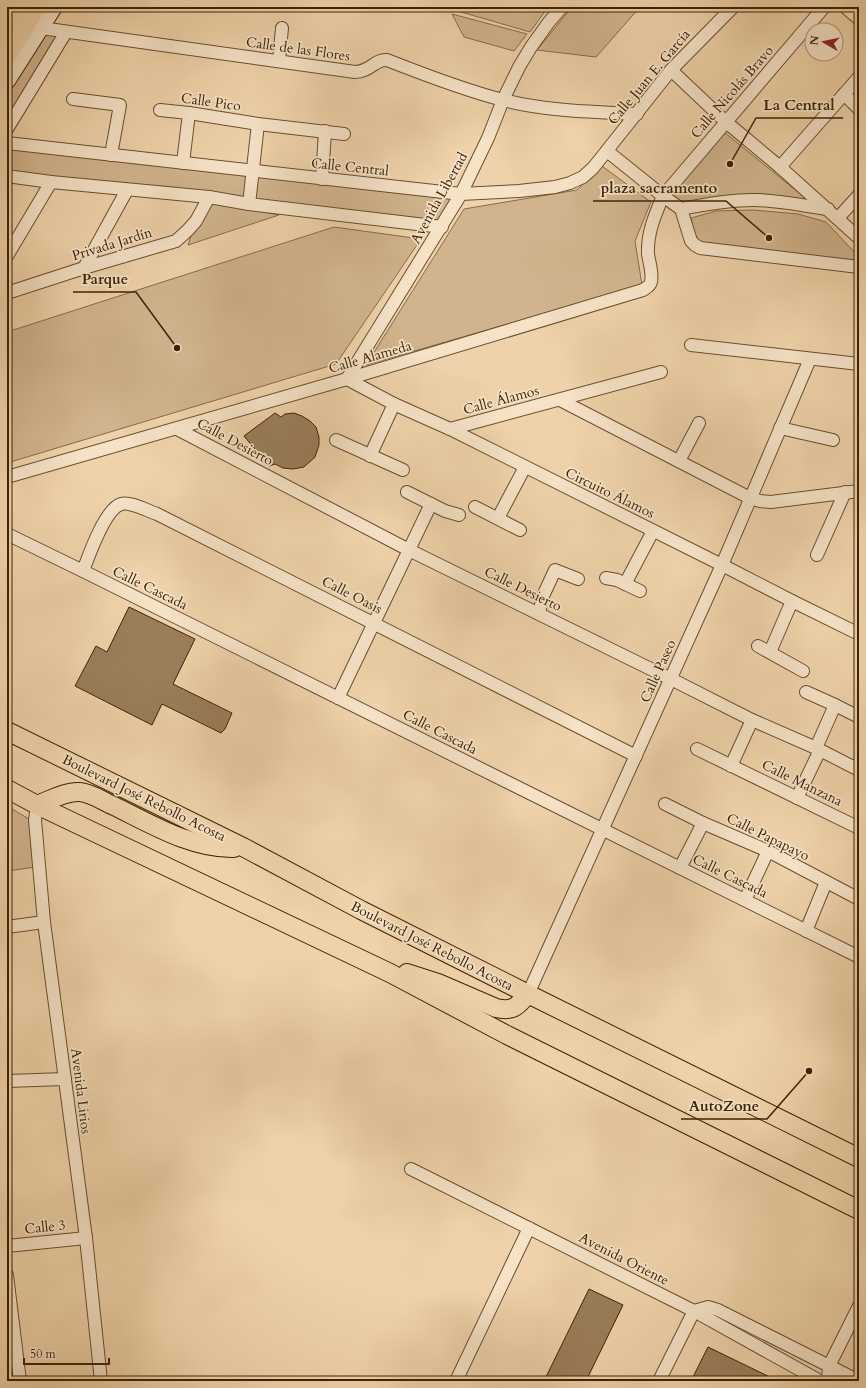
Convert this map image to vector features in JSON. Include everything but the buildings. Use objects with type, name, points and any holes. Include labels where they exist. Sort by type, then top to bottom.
[{"type":"highway","points":[[7,16],[13,7]]},
{"type":"highway","points":[[7,54],[35,7]]},
{"type":"main road","name":"Boulevard José Rebollo Acosta","points":[[7,731],[243,848],[361,910],[528,994],[859,1158]]},
{"type":"main road","points":[[7,789],[37,805],[390,973],[507,1035],[859,1210]]},
{"type":"main road","points":[[37,805],[64,794],[83,793],[185,838],[223,848],[243,848]]},
{"type":"main road","points":[[390,973],[408,973],[421,976],[496,1008],[506,1010],[513,1009],[528,994]]},
{"type":"street","points":[[7,81],[54,7]]},
{"type":"street","name":"Avenida Libertad","points":[[347,379],[442,228],[461,194],[488,138],[503,100],[531,47],[562,7]]},
{"type":"street","name":"Calle Juan E. García","points":[[607,151],[671,70],[733,7]]},
{"type":"street","name":"Calle Nicolás Bravo","points":[[662,196],[824,7]]},
{"type":"street","points":[[845,7],[859,19]]},
{"type":"street","name":"Calle de las Flores","points":[[41,28],[355,72],[368,70],[380,60],[387,60],[503,100],[537,107],[637,114]]},
{"type":"street","points":[[279,61],[282,28]]},
{"type":"street","points":[[7,129],[66,32]]},
{"type":"street","points":[[671,70],[726,122],[780,167],[859,238]]},
{"type":"street","points":[[780,167],[859,77]]},
{"type":"street","points":[[844,94],[859,109]]},
{"type":"street","points":[[73,98],[120,105],[112,155]]},
{"type":"street","name":"Calle Pico","points":[[160,110],[258,124],[344,134]]},
{"type":"street","points":[[183,163],[189,113]]},
{"type":"street","points":[[249,204],[258,124]]},
{"type":"street","points":[[322,178],[326,131]]},
{"type":"street","name":"Calle Central","points":[[7,143],[461,194],[519,191],[555,187],[570,183],[583,177],[607,151]]},
{"type":"street","points":[[607,151],[681,210],[691,241],[700,248],[859,267]]},
{"type":"street","points":[[7,176],[51,182],[209,198],[442,228]]},
{"type":"street","points":[[7,256],[51,182]]},
{"type":"street","points":[[84,268],[127,190]]},
{"type":"street","points":[[838,218],[859,195]]},
{"type":"street","name":"Calle Alameda","points":[[7,477],[177,429],[643,290],[648,287],[651,282],[648,237],[662,196]]},
{"type":"street","name":"Privada Jardín","points":[[7,292],[176,241],[196,221],[209,198]]},
{"type":"street","points":[[681,210],[712,202],[756,200],[783,202],[828,209]]},
{"type":"street","points":[[691,345],[810,359],[858,362]]},
{"type":"street","name":"Calle Paseo","points":[[528,994],[671,679],[810,359]]},
{"type":"street","name":"Calle Álamos","points":[[450,430],[661,372]]},
{"type":"street","name":"Circuito Álamos","points":[[347,379],[394,404],[526,467],[722,564],[859,634]]},
{"type":"street","points":[[560,400],[750,498],[771,502],[859,491]]},
{"type":"street","points":[[370,456],[394,404]]},
{"type":"street","points":[[679,461],[699,423]]},
{"type":"street","points":[[780,428],[833,440]]},
{"type":"street","name":"Calle Desierto","points":[[177,429],[409,550],[539,613],[752,720],[818,749],[859,770]]},
{"type":"street","points":[[336,440],[403,470]]},
{"type":"street","points":[[498,518],[526,467]]},
{"type":"street","points":[[407,492],[445,512],[459,515]]},
{"type":"street","points":[[817,555],[845,492]]},
{"type":"street","name":"Calle Oasis","points":[[83,571],[102,526],[110,514],[117,506],[122,504],[130,504],[157,514],[636,756]]},
{"type":"street","points":[[338,698],[431,504]]},
{"type":"street","points":[[475,507],[520,530]]},
{"type":"street","points":[[625,584],[653,531]]},
{"type":"street","name":"Calle Cascada","points":[[7,534],[859,957]]},
{"type":"street","points":[[539,613],[543,596],[554,570],[578,579]]},
{"type":"street","points":[[606,578],[640,590]]},
{"type":"street","points":[[770,652],[792,601]]},
{"type":"street","points":[[758,646],[803,671]]},
{"type":"street","points":[[806,692],[859,717]]},
{"type":"street","points":[[797,798],[835,705]]},
{"type":"street","points":[[731,766],[752,720]]},
{"type":"street","name":"Calle Manzana","points":[[697,749],[859,828]]},
{"type":"street","name":"Calle Papapayo","points":[[665,804],[702,823],[768,852],[859,899]]},
{"type":"street","name":"Avenida Lirios","points":[[37,805],[35,820],[44,922],[86,1238],[101,1381]]},
{"type":"street","points":[[680,868],[702,823]]},
{"type":"street","points":[[745,900],[768,852]]},
{"type":"street","points":[[806,931],[826,882]]},
{"type":"street","points":[[7,927],[44,922]]},
{"type":"street","points":[[7,1081],[65,1079]]},
{"type":"street","name":"Avenida Oriente","points":[[411,1170],[694,1311],[820,1381]]},
{"type":"street","points":[[456,1381],[528,1228]]},
{"type":"street","name":"Calle 3","points":[[7,1246],[86,1238]]},
{"type":"street","points":[[7,1275],[20,1381]]},
{"type":"street","points":[[828,1381],[829,1366],[859,1306]]},
{"type":"street","points":[[659,1381],[694,1311],[708,1307],[718,1310],[859,1381]]},
{"type":"shaded area","points":[[444,7],[548,7],[530,32]]},
{"type":"shaded area","points":[[572,7],[640,7],[596,57],[537,50]]},
{"type":"shaded area","points":[[452,14],[527,34],[514,51],[464,37]]},
{"type":"shaded area","points":[[41,33],[58,36],[7,127],[7,85]]},
{"type":"shaded area","points":[[724,132],[809,201],[682,207],[668,196]]},
{"type":"shaded area","points":[[7,143],[250,173],[248,202],[7,174]]},
{"type":"shaded area","points":[[602,166],[651,202],[635,241],[642,285],[366,365],[464,209],[577,190]]},
{"type":"shaded area","points":[[254,173],[454,197],[439,225],[251,203]]},
{"type":"shaded area","points":[[210,202],[279,215],[188,245],[193,230]]},
{"type":"shaded area","points":[[753,210],[798,214],[826,222],[859,257],[859,261],[699,242],[694,234],[691,218],[716,211]]},
{"type":"shaded area","points":[[334,227],[421,239],[336,364],[7,463],[7,332]]},
{"type":"shaded area","points":[[7,806],[29,819],[36,867],[7,871]]},
{"type":"place","name":"La Central","points":[[730,164]]},
{"type":"place","name":"plaza sacramento","points":[[769,238]]},
{"type":"place","name":"Parque","points":[[177,348]]},
{"type":"place","name":"AutoZone","points":[[809,1071]]}]
